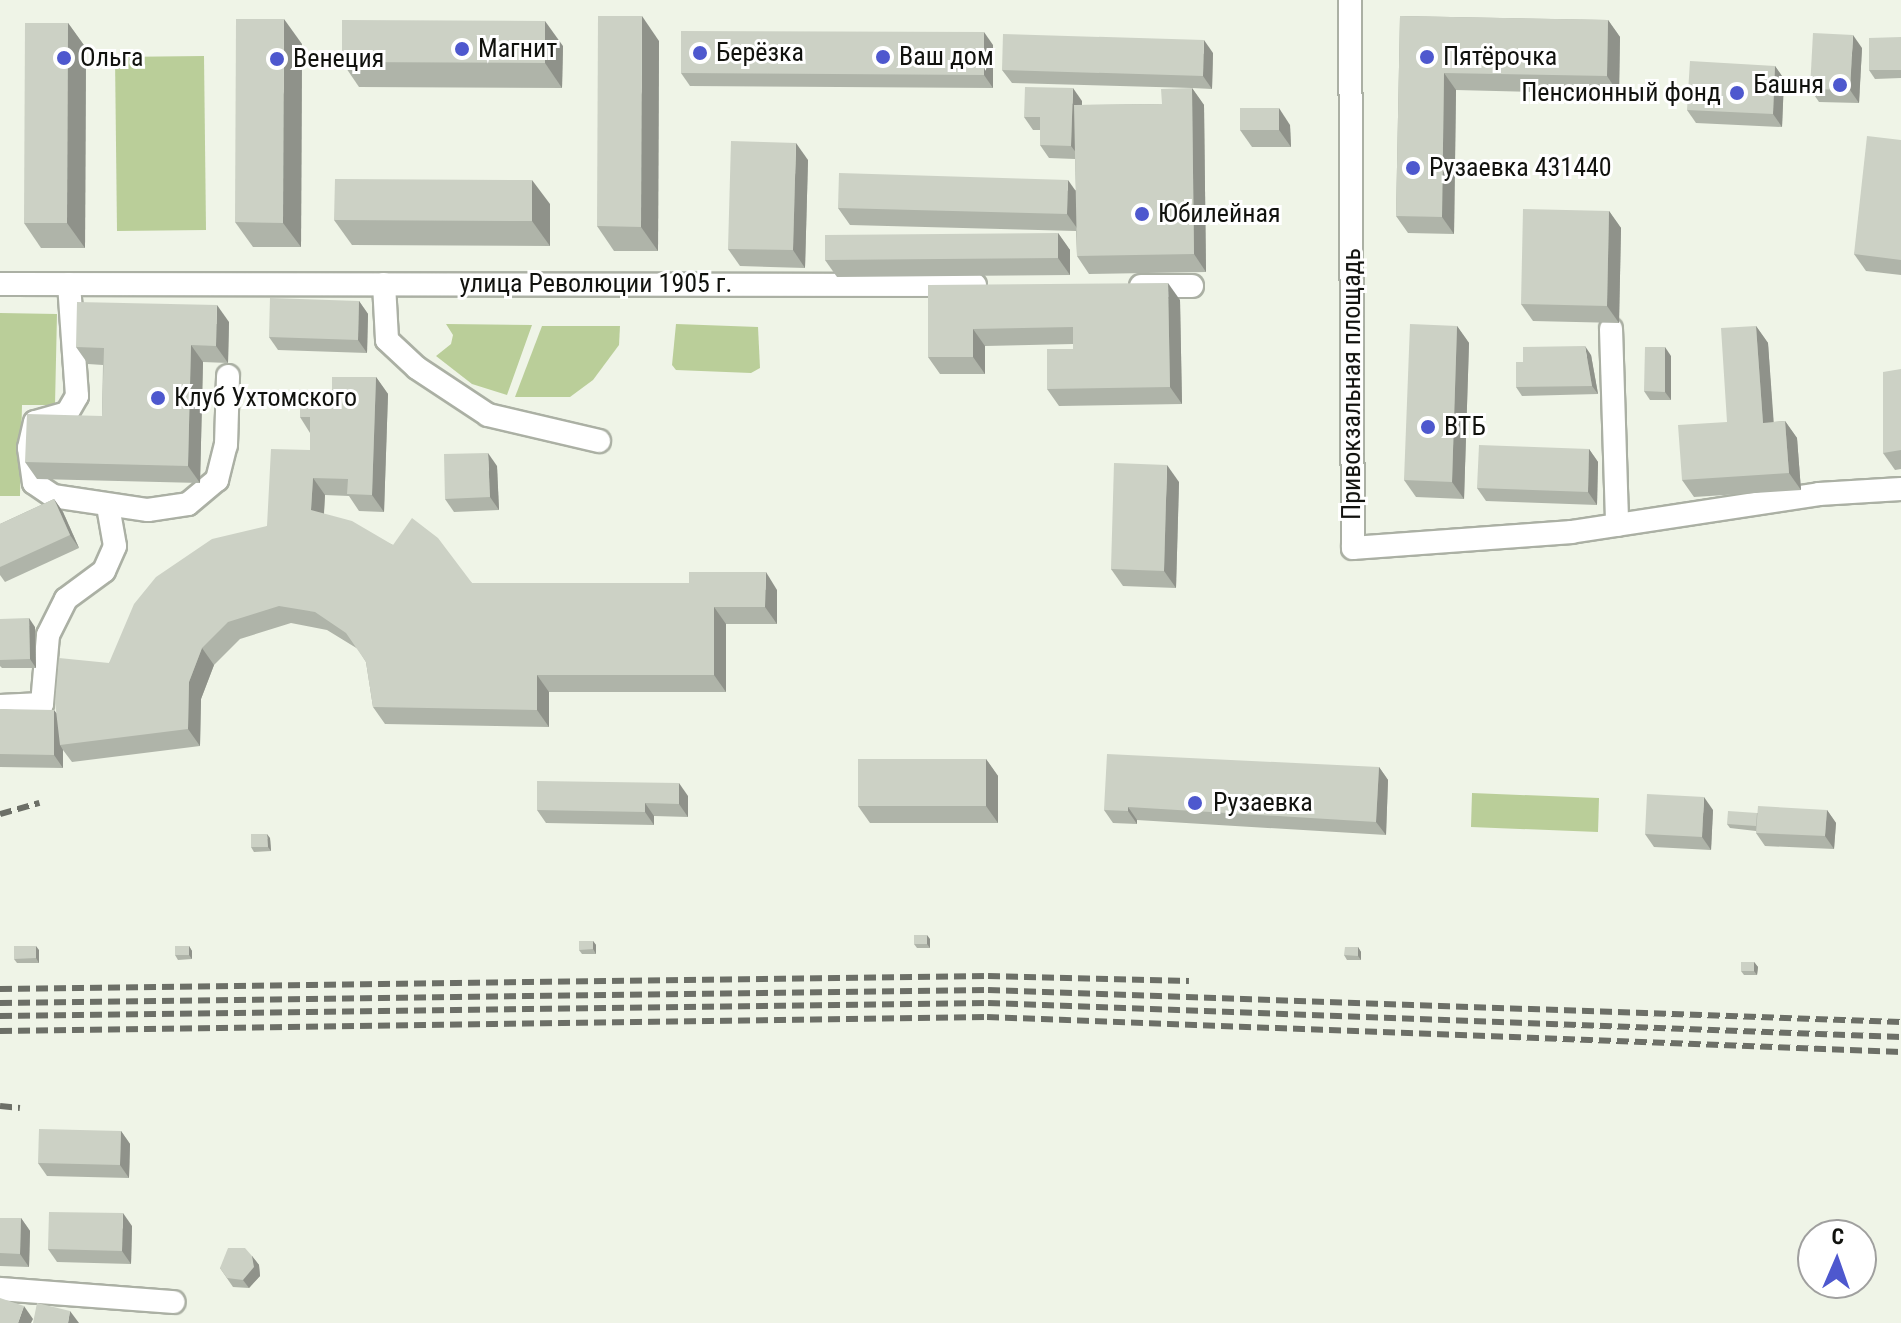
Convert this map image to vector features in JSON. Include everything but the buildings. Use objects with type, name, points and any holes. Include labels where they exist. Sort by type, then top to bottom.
[{"type":"street","name":"Привокзальная площадь","points":[[1350,0],[1353,548],[1571,532],[1617,525]]},
{"type":"street","name":"улица Революции 1905 г.","points":[[0,284],[1001,285]]},
{"type":"street","points":[[69,284],[77,396],[67,413],[35,422],[29,448],[34,483],[53,496],[108,507],[148,510],[188,504],[217,480],[226,445],[228,376]]},
{"type":"street","points":[[384,284],[387,340],[417,368],[488,415],[599,441]]},
{"type":"street","points":[[1112,286],[1192,286]]},
{"type":"street","points":[[1611,329],[1617,525],[1819,494],[1901,489]]},
{"type":"street","points":[[0,706],[42,704],[48,635],[66,599],[104,571],[115,546],[108,507]]},
{"type":"street","points":[[0,1289],[174,1302]]},
{"type":"green space","points":[[204,56],[206,230],[117,231],[115,57]]},
{"type":"green space","points":[[0,313],[57,314],[55,405],[22,405],[20,496],[0,496]]},
{"type":"green space","points":[[446,324],[532,325],[507,395],[472,384],[436,356],[451,344],[453,335]]},
{"type":"green space","points":[[676,324],[758,327],[760,368],[751,373],[676,370],[672,365]]},
{"type":"green space","points":[[542,326],[620,326],[619,345],[593,380],[570,397],[515,397]]},
{"type":"green space","points":[[1472,793],[1599,798],[1598,832],[1471,827]]},
{"type":"railway","points":[[0,814],[39,803]]},
{"type":"railway","points":[[0,989],[988,976],[1189,981]]},
{"type":"railway","points":[[0,1003],[988,990],[1901,1022]]},
{"type":"railway","points":[[0,1016],[988,1003],[1901,1037]]},
{"type":"railway","points":[[0,1031],[987,1017],[1901,1052]]},
{"type":"railway","points":[[0,1106],[20,1108]]},
{"type":"place","name":"Магнит","points":[[462,49]]},
{"type":"place","name":"Берёзка","points":[[700,53]]},
{"type":"place","name":"Ваш дом","points":[[883,57]]},
{"type":"place","name":"Пятёрочка","points":[[1427,57]]},
{"type":"place","name":"Ольга","points":[[64,58]]},
{"type":"place","name":"Венеция","points":[[277,59]]},
{"type":"place","name":"Башня","points":[[1840,85]]},
{"type":"place","name":"Пенсионный фонд","points":[[1737,93]]},
{"type":"place","name":"Рузаевка 431440","points":[[1413,168]]},
{"type":"place","name":"Юбилейная","points":[[1142,214]]},
{"type":"place","name":"Клуб Ухтомского","points":[[158,398]]},
{"type":"place","name":"ВТБ","points":[[1428,427]]},
{"type":"place","name":"Рузаевка","points":[[1195,803]]}]
